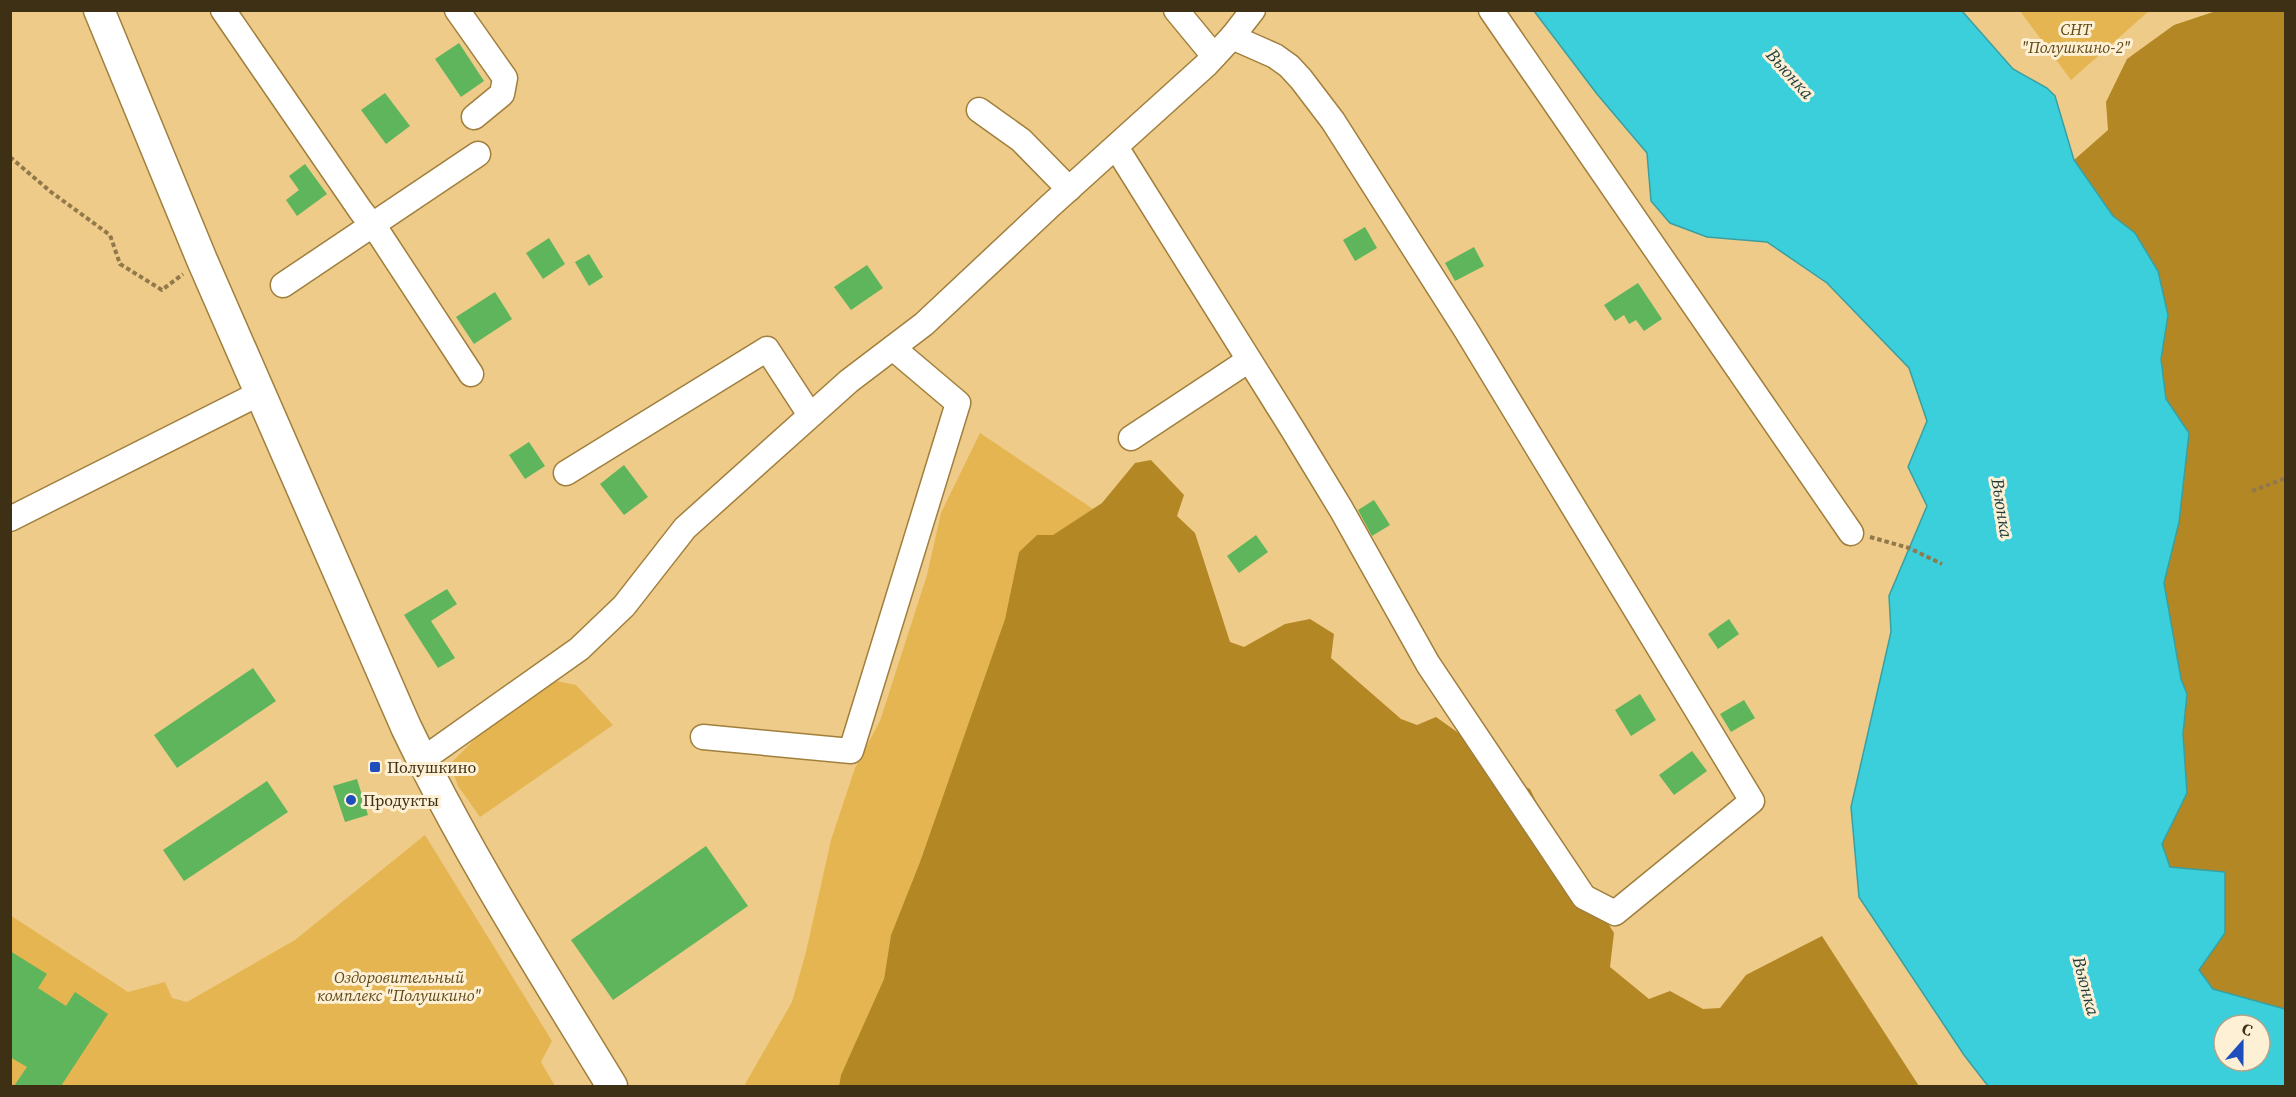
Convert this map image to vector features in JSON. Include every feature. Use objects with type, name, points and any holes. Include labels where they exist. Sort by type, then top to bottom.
[{"type":"main road","points":[[99,10],[202,260],[422,760],[476,862],[612,1086]]},
{"type":"street","points":[[223,10],[372,225],[471,374]]},
{"type":"street","points":[[458,10],[505,78],[502,94],[474,117]]},
{"type":"street","points":[[1176,10],[1214,56]]},
{"type":"street","points":[[422,760],[579,649],[631,598],[685,528],[849,381],[924,324],[1214,56],[1232,38],[1253,10]]},
{"type":"street","points":[[1491,10],[1851,533]]},
{"type":"street","points":[[1116,147],[1341,509],[1428,664],[1584,897],[1616,912],[1752,801],[1466,330],[1333,121],[1289,66],[1268,53],[1232,38]]},
{"type":"street","points":[[979,110],[1021,140],[1069,189]]},
{"type":"street","points":[[283,285],[478,154]]},
{"type":"street","points":[[702,737],[851,751],[958,403],[893,348]]},
{"type":"street","points":[[566,473],[767,349],[810,415]]},
{"type":"street","points":[[1131,438],[1249,360]]},
{"type":"street","points":[[10,519],[260,393]]},
{"type":"path","points":[[10,157],[51,192],[110,236],[120,264],[162,290],[202,260]]},
{"type":"path","points":[[2252,491],[2286,478]]},
{"type":"path","points":[[1851,533],[1909,548],[1942,564]]},
{"type":"green space","name":"СНТ \"Полушкино-2\"","points":[[2020,11],[2149,11],[2071,80]]},
{"type":"green space","points":[[980,433],[1093,509],[1053,535],[1037,535],[1019,552],[1005,619],[920,862],[891,935],[884,979],[841,1075],[839,1086],[744,1086],[792,1002],[806,952],[831,840],[855,768],[880,721],[927,575],[941,513]]},
{"type":"green space","points":[[551,680],[576,685],[613,725],[480,817],[458,786],[450,764],[487,727]]},
{"type":"green space","name":"Оздоровительный комплекс \"Полушкино\"","points":[[425,835],[552,1041],[541,1062],[555,1086],[11,1086],[10,915],[128,992],[165,982],[172,998],[187,1002],[295,940]]},
{"type":"shaded area","points":[[2216,11],[2285,11],[2285,1009],[2213,989],[2199,970],[2225,933],[2170,867],[2162,844],[2187,793],[2183,734],[2187,694],[2181,679],[2164,583],[2179,522],[2189,433],[2166,399],[2161,359],[2168,315],[2135,233],[2113,216],[2074,160],[2108,130],[2106,102],[2127,59],[2174,25]]},
{"type":"shaded area","points":[[1151,460],[1184,495],[1177,516],[1195,533],[1230,642],[1244,647],[1285,624],[1310,619],[1334,634],[1331,658],[1401,719],[1417,725],[1436,717],[1467,739],[1487,767],[1530,789],[1549,828],[1614,933],[1610,967],[1649,999],[1670,991],[1703,1009],[1720,1008],[1746,975],[1822,936],[1919,1086],[839,1086],[841,1075],[884,979],[891,935],[920,862],[1005,619],[1019,552],[1037,535],[1053,535],[1102,503],[1135,463]]},
{"type":"water","name":"Вьюнка","points":[[1534,11],[1962,11],[2013,69],[2047,88],[2055,96],[2074,160],[2113,216],[2135,233],[2158,271],[2168,315],[2161,359],[2166,399],[2189,433],[2179,522],[2164,583],[2181,679],[2187,694],[2183,734],[2187,793],[2162,844],[2170,867],[2225,872],[2225,933],[2199,970],[2213,989],[2285,1009],[2285,1086],[1988,1086],[1964,1055],[1859,897],[1851,807],[1891,632],[1889,596],[1927,506],[1908,467],[1927,421],[1909,368],[1827,283],[1767,242],[1707,237],[1670,223],[1651,201],[1647,153],[1597,94]]},
{"type":"building","points":[[459,43],[484,81],[461,97],[435,59]]},
{"type":"building","points":[[385,93],[410,126],[386,144],[361,110]]},
{"type":"building","points":[[305,164],[327,194],[297,216],[286,200],[299,190],[289,176]]},
{"type":"building","points":[[1365,227],[1377,248],[1355,261],[1343,240]]},
{"type":"building","points":[[549,238],[565,264],[543,279],[526,253]]},
{"type":"building","points":[[1474,247],[1484,266],[1455,281],[1445,263]]},
{"type":"building","points":[[589,254],[603,277],[589,286],[575,262]]},
{"type":"building","points":[[867,265],[883,288],[851,310],[834,287]]},
{"type":"building","points":[[1638,283],[1662,319],[1644,331],[1636,320],[1629,324],[1624,315],[1615,321],[1604,305]]},
{"type":"building","points":[[495,292],[512,319],[474,344],[456,317]]},
{"type":"building","points":[[529,442],[545,466],[525,479],[509,455]]},
{"type":"building","points":[[624,465],[648,497],[624,515],[600,484]]},
{"type":"building","points":[[1374,500],[1390,525],[1372,536],[1358,510]]},
{"type":"building","points":[[1256,535],[1268,552],[1239,573],[1227,556]]},
{"type":"building","points":[[447,589],[457,604],[431,621],[455,658],[438,668],[404,615]]},
{"type":"building","points":[[1729,619],[1739,634],[1718,649],[1708,634]]},
{"type":"building","points":[[253,668],[276,701],[177,768],[154,735]]},
{"type":"building","points":[[1640,694],[1656,720],[1631,736],[1615,710]]},
{"type":"building","points":[[1744,700],[1755,718],[1731,732],[1720,714]]},
{"type":"building","points":[[1692,751],[1707,771],[1674,795],[1659,775]]},
{"type":"building","name":"Продукты","points":[[357,779],[368,815],[345,822],[333,786]]},
{"type":"building","points":[[267,781],[288,812],[184,881],[163,850]]},
{"type":"building","points":[[706,846],[748,906],[613,1000],[571,940]]},
{"type":"building","points":[[10,951],[47,974],[38,988],[66,1006],[75,992],[108,1014],[61,1086],[14,1086],[27,1067],[10,1057]]},
{"type":"place","name":"Полушкино","points":[[375,767]]},
{"type":"place","name":"Продукты","points":[[351,800]]}]
